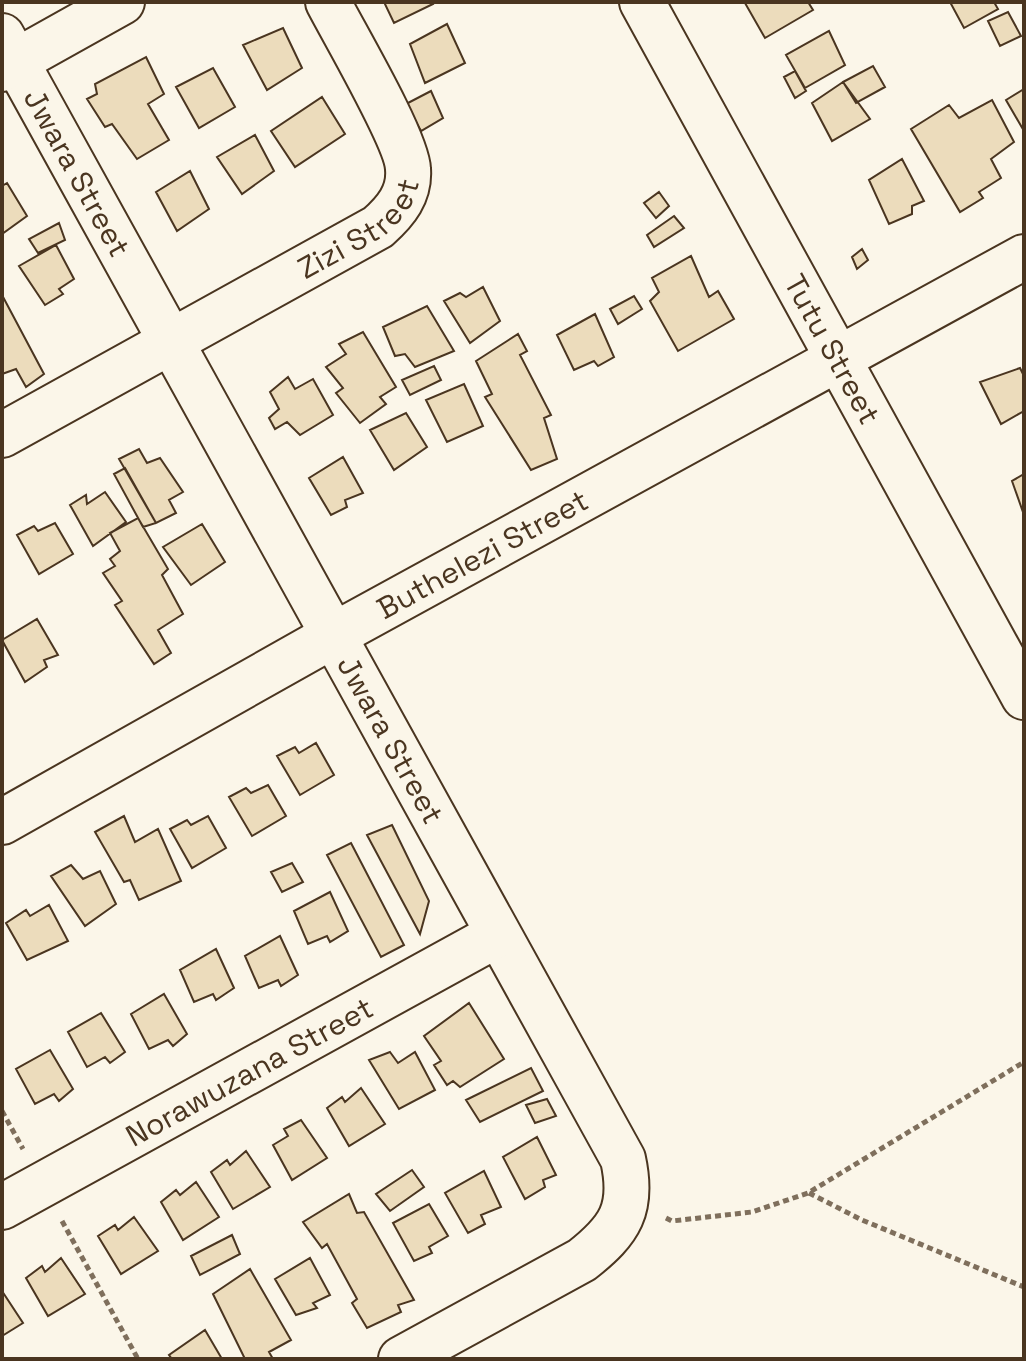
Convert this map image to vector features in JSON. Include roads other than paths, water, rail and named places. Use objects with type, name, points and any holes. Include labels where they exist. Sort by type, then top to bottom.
[{"type":"street","points":[[7,55],[122,2]]},
{"type":"street","name":"Zizi Street","points":[[2,435],[378,227],[404,198],[408,169],[406,154],[328,2]]},
{"type":"street","name":"Tutu Street","points":[[642,2],[1024,697]]},
{"type":"street","name":"Jwara Street","points":[[7,55],[334,635],[623,1159],[626,1202],[620,1224],[582,1260],[401,1359]]},
{"type":"street","name":"Buthelezi Street","points":[[2,822],[334,635],[841,360],[1024,257]]},
{"type":"street","name":"Norawuzana Street","points":[[2,1207],[497,935]]}]
